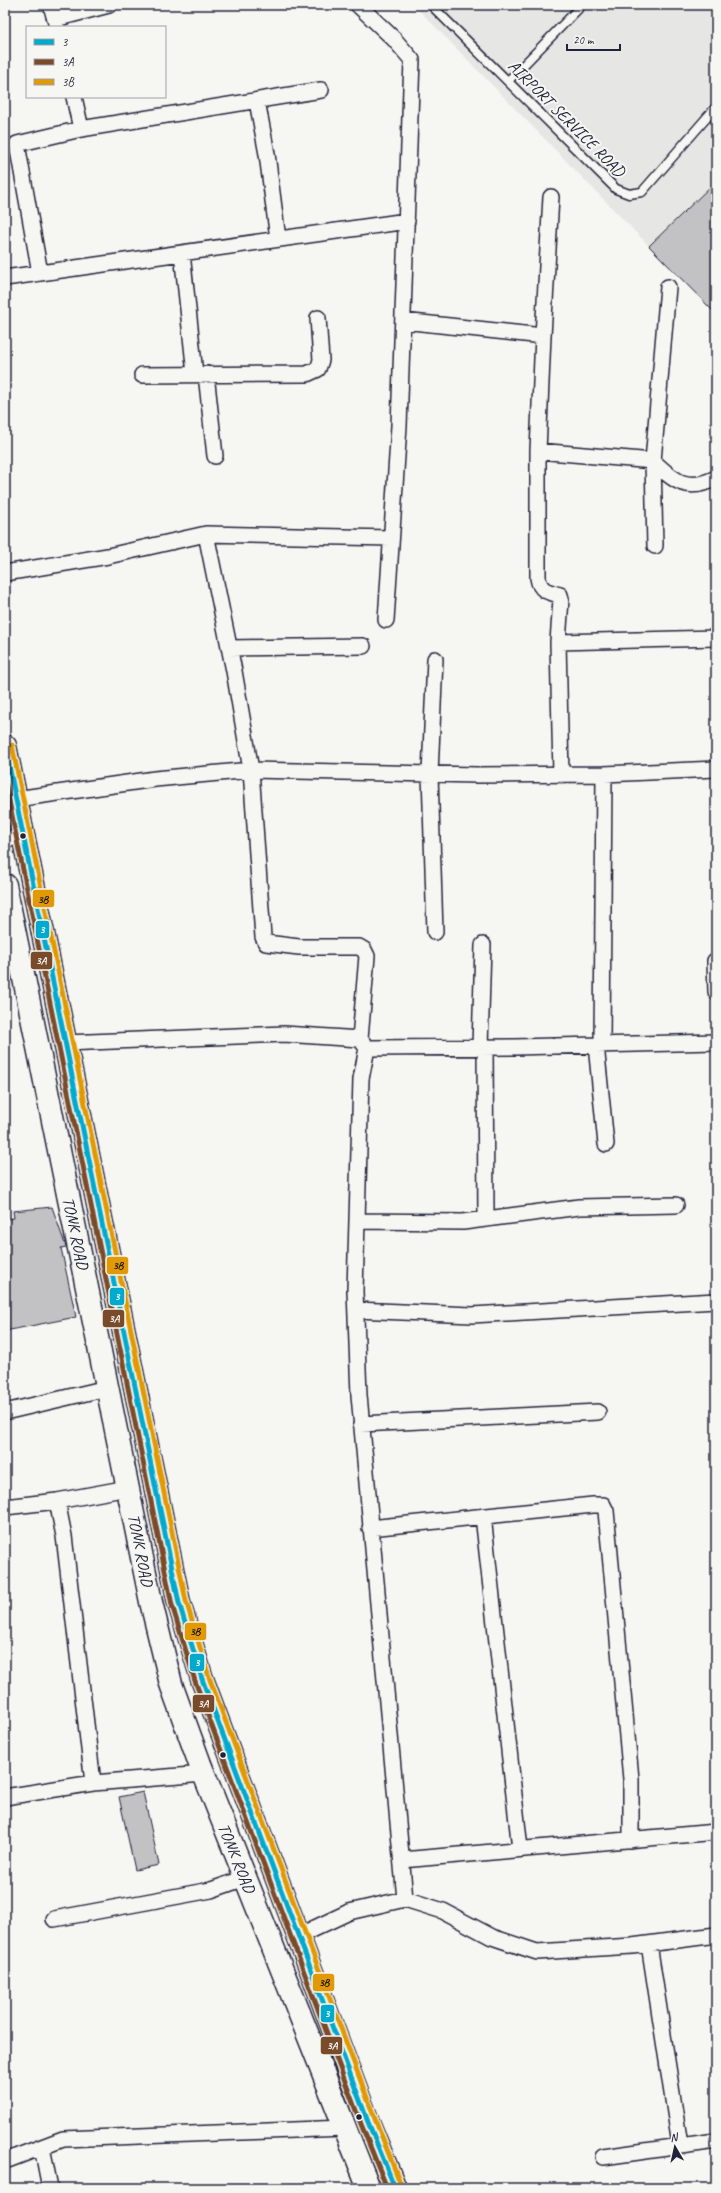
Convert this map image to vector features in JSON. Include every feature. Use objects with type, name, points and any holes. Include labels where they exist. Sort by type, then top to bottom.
[{"type":"main road","name":"TONK ROAD","points":[[5,746],[16,799],[14,838],[65,1042],[179,1603],[202,1679],[298,1936],[395,2188]]},
{"type":"main road","name":"TONK ROAD","points":[[5,885],[107,1388],[171,1684],[204,1774],[369,2188]]},
{"type":"street","points":[[54,17],[109,5]]},
{"type":"street","points":[[358,5],[394,39],[412,60],[403,321],[386,620]]},
{"type":"street","points":[[40,273],[17,144],[82,129],[321,90]]},
{"type":"street","points":[[74,98],[82,129]]},
{"type":"street","points":[[257,101],[267,154],[278,239]]},
{"type":"street","points":[[551,197],[538,451],[538,578],[539,585],[543,590],[560,595],[562,599],[558,642],[561,774]]},
{"type":"street","points":[[5,278],[407,221]]},
{"type":"street","points":[[182,253],[215,456]]},
{"type":"street","points":[[655,546],[653,461],[668,287]]},
{"type":"street","points":[[142,374],[307,374],[318,369],[321,360],[318,318]]},
{"type":"street","points":[[403,321],[543,336]]},
{"type":"street","points":[[538,451],[653,461],[671,479],[685,484],[706,484],[716,478]]},
{"type":"street","points":[[5,573],[108,556],[206,534],[391,538]]},
{"type":"street","points":[[206,534],[229,648],[251,770],[263,937],[266,943],[299,947],[359,947],[364,950],[367,956],[361,1079],[356,1310],[361,1424],[405,1898]]},
{"type":"street","points":[[558,642],[716,638]]},
{"type":"street","points":[[229,648],[363,646]]},
{"type":"street","points":[[435,659],[430,774],[435,932]]},
{"type":"street","points":[[16,799],[155,779],[251,770],[430,774],[604,774],[716,769]]},
{"type":"street","points":[[604,774],[599,1045],[606,1144]]},
{"type":"street","points":[[483,945],[486,1218]]},
{"type":"street","points":[[715,961],[716,992]]},
{"type":"street","points":[[65,1042],[284,1034],[363,1043],[483,1047],[716,1042]]},
{"type":"street","points":[[357,1221],[463,1222],[579,1207],[676,1205]]},
{"type":"street","points":[[356,1310],[472,1315],[716,1301]]},
{"type":"street","points":[[5,1412],[107,1388]]},
{"type":"street","points":[[361,1424],[598,1412]]},
{"type":"street","points":[[5,1507],[57,1501],[128,1488]]},
{"type":"street","points":[[57,1501],[64,1536],[93,1783]]},
{"type":"street","points":[[370,1528],[593,1504],[603,1505],[606,1512],[631,1779],[631,1840]]},
{"type":"street","points":[[483,1516],[520,1849]]},
{"type":"street","points":[[5,1797],[93,1783],[204,1774]]},
{"type":"street","points":[[402,1860],[716,1832]]},
{"type":"street","points":[[54,1919],[211,1890],[245,1878]]},
{"type":"street","points":[[298,1936],[349,1912],[405,1898],[442,1911],[492,1937],[537,1952],[649,1944],[716,1935]]},
{"type":"street","points":[[649,1944],[680,2145]]},
{"type":"street","points":[[5,2161],[63,2139],[344,2128]]},
{"type":"street","points":[[603,2157],[716,2141]]},
{"type":"street","points":[[42,2147],[50,2188]]},
{"type":"lane","name":"AIRPORT SERVICE ROAD","points":[[431,5],[616,189],[629,194],[642,192],[716,107]]},
{"type":"lane","points":[[508,81],[582,5]]},
{"type":"shaded area","points":[[414,5],[716,5],[716,314],[649,246]]},
{"type":"building","points":[[716,181],[716,314],[649,246]]},
{"type":"building","points":[[52,1207],[66,1247],[61,1248],[76,1317],[5,1331],[5,1219],[14,1218],[13,1211]]},
{"type":"building","points":[[143,1792],[159,1865],[135,1870],[119,1797]]},
{"type":"transit line","name":"3B","points":[[12,745],[186,1601],[209,1677],[401,2185]]},
{"type":"transit line","name":"3","points":[[5,746],[179,1603],[202,1679],[368,2122],[395,2188]]},
{"type":"transit line","name":"3A","points":[[5,781],[172,1605],[195,1681],[361,2124],[387,2188]]}]
